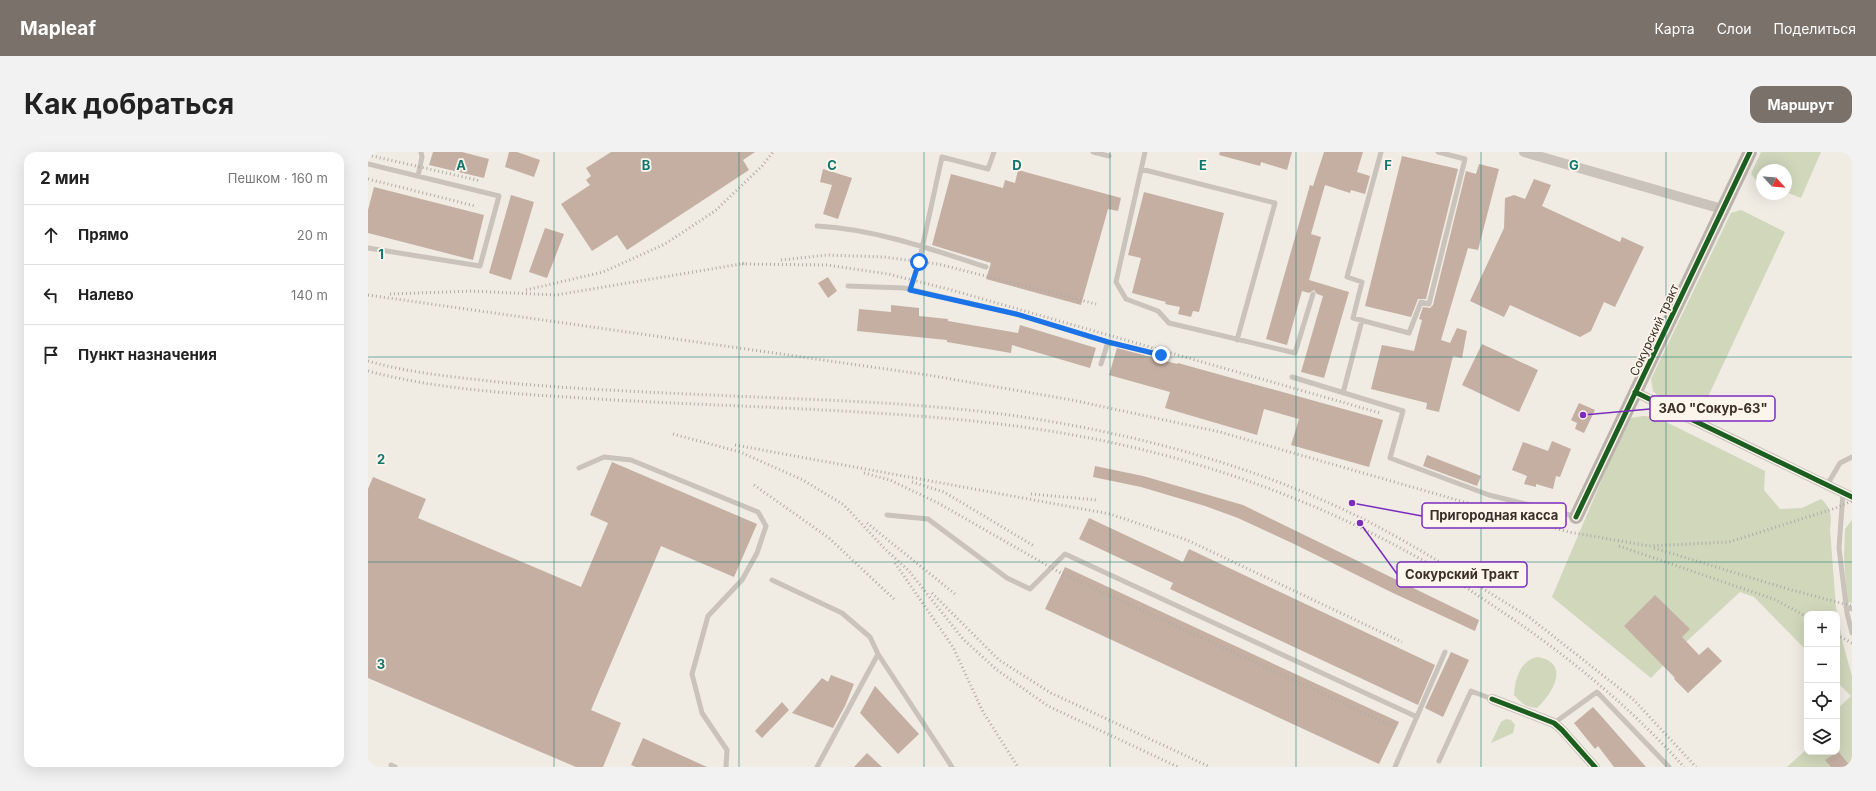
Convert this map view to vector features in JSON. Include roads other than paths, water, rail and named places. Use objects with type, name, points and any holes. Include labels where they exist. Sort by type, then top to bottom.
[{"type":"street","points":[[1524,152],[1722,209]]},
{"type":"street","name":"Сокурский тракт","points":[[1576,517],[1750,152]]},
{"type":"street","points":[[1635,392],[1848,495]]},
{"type":"street","points":[[1492,699],[1554,723],[1595,767]]},
{"type":"lane","points":[[418,176],[422,157],[421,152]]},
{"type":"lane","points":[[910,290],[914,280],[942,157],[988,169],[994,152]]},
{"type":"lane","points":[[1093,152],[1109,156]]},
{"type":"lane","points":[[1145,152],[1116,282],[1126,299],[1158,311],[1168,323],[1294,353],[1313,294]]},
{"type":"lane","points":[[1381,152],[1347,278],[1362,282],[1353,318],[1409,333],[1421,302],[1429,304],[1465,159],[1438,152]]},
{"type":"lane","points":[[368,164],[499,196],[480,266],[368,248]]},
{"type":"lane","points":[[1141,169],[1275,202],[1237,340]]},
{"type":"lane","points":[[817,226],[839,227],[922,246],[986,267]]},
{"type":"lane","points":[[848,286],[910,290],[1016,314],[1108,342],[1161,355]]},
{"type":"lane","points":[[1342,393],[1362,320]]},
{"type":"lane","points":[[1101,364],[1108,342]]},
{"type":"lane","points":[[1292,377],[1403,411],[1390,458],[1489,495],[1576,517]]},
{"type":"lane","points":[[579,468],[604,457],[631,460],[758,512],[766,526],[757,553],[742,580],[708,616],[692,674],[702,713],[727,750],[726,767]]},
{"type":"lane","points":[[1827,485],[1840,463],[1852,458]]},
{"type":"lane","points":[[1848,495],[1839,548],[1846,607],[1852,632]]},
{"type":"lane","points":[[888,515],[928,519],[1007,578],[1030,589],[1065,554],[1417,717]]},
{"type":"lane","points":[[772,580],[842,613],[858,625],[870,638],[878,654],[952,767]]},
{"type":"lane","points":[[1846,607],[1852,609]]},
{"type":"lane","points":[[1395,767],[1445,652]]},
{"type":"lane","points":[[817,767],[878,654]]},
{"type":"lane","points":[[1439,761],[1471,691],[1492,699]]},
{"type":"lane","points":[[1554,723],[1597,692],[1669,767]]},
{"type":"railway","points":[[526,290],[603,272],[665,244],[715,211],[762,166],[773,152]]},
{"type":"railway","points":[[368,155],[481,181]]},
{"type":"railway","points":[[368,179],[475,206]]},
{"type":"railway","points":[[781,260],[827,255],[884,257],[938,264],[1096,304]]},
{"type":"railway","points":[[470,291],[556,295],[747,263]]},
{"type":"railway","points":[[742,264],[827,265],[888,274],[948,289],[1380,413]]},
{"type":"railway","points":[[390,294],[474,291]]},
{"type":"railway","points":[[368,295],[928,375],[1072,400],[1220,432],[1569,532],[1649,546],[1729,542],[1836,508],[1852,501]]},
{"type":"railway","points":[[368,361],[400,369],[433,374],[530,385],[860,402],[966,410],[1078,426],[1202,456],[1283,484],[1323,500],[1361,518],[1420,550],[1529,617],[1633,699],[1696,767]]},
{"type":"railway","points":[[368,371],[391,377],[436,385],[505,393],[631,401],[898,414],[986,422],[1074,435],[1118,444],[1199,465],[1278,492],[1317,508],[1355,525],[1442,572],[1538,636],[1589,676],[1638,719],[1684,767]]},
{"type":"railway","points":[[673,434],[740,452],[803,480],[844,505],[885,549],[909,571],[963,639],[997,670],[1048,706],[1178,767]]},
{"type":"railway","points":[[735,445],[1110,514],[1187,540],[1402,642]]},
{"type":"railway","points":[[864,473],[890,480],[938,503],[1057,571],[1395,727]]},
{"type":"railway","points":[[912,482],[944,492],[1034,546]]},
{"type":"railway","points":[[754,485],[829,538],[894,599]]},
{"type":"railway","points":[[1031,494],[1097,500]]},
{"type":"railway","points":[[867,523],[955,594]]},
{"type":"railway","points":[[1619,546],[1776,600],[1804,615]]},
{"type":"railway","points":[[1654,548],[1788,589],[1852,606]]},
{"type":"railway","points":[[895,563],[953,647],[983,712],[1018,767]]},
{"type":"railway","points":[[932,593],[999,660],[1051,693],[1210,767]]},
{"type":"railway","points":[[1840,637],[1852,643]]},
{"type":"place","name":"ЗАО \"Сокур-63\"","points":[[1583,415]]},
{"type":"place","name":"Пригородная касса","points":[[1352,503]]},
{"type":"place","name":"Сокурский Тракт","points":[[1360,523]]}]
